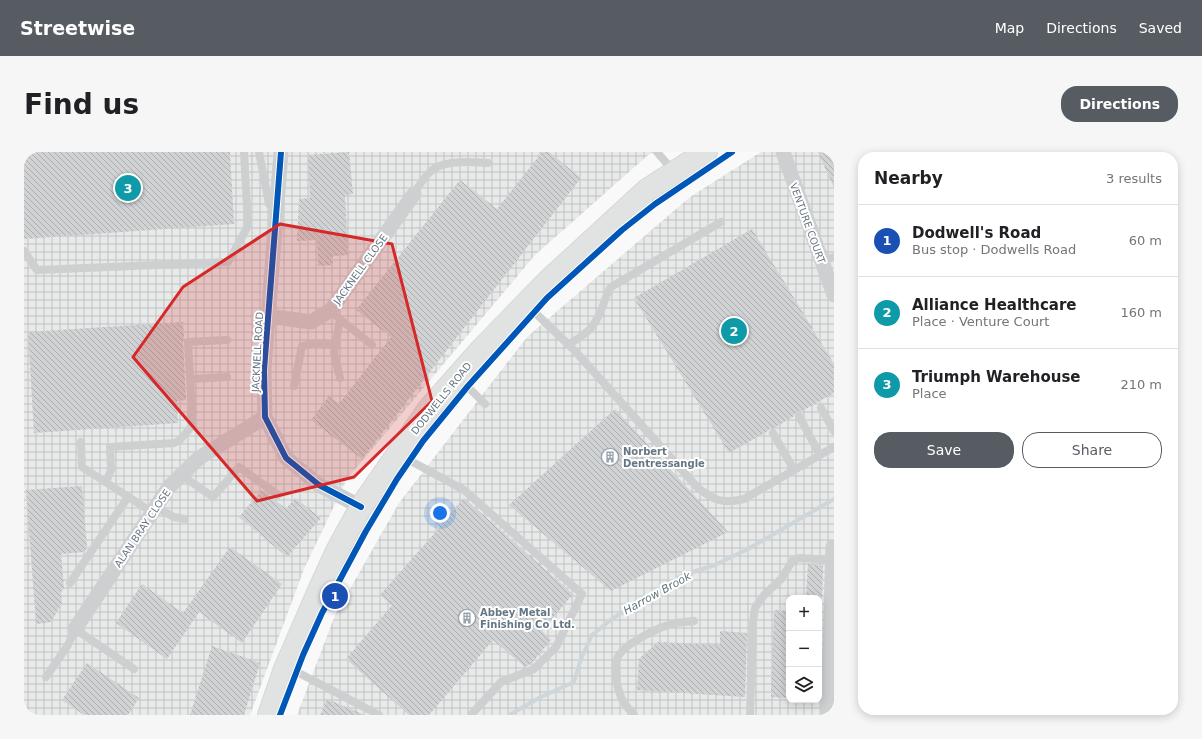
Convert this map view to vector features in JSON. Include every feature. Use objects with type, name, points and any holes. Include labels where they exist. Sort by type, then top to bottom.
[{"type":"main road","name":"DODWELLS ROAD","points":[[269,715],[285,669],[337,551],[362,508],[428,410],[481,350],[547,282],[647,190],[706,152]]},
{"type":"street","name":"JACKNELL ROAD","points":[[281,152],[264,370],[265,417],[286,458],[319,485],[362,508]]},
{"type":"street","name":"VENTURE COURT","points":[[783,152],[828,259],[834,295]]},
{"type":"street","name":"JACKNELL CLOSE","points":[[268,316],[311,322],[335,315],[414,194]]},
{"type":"street","name":"ALAN BRAY CLOSE","points":[[75,629],[169,487],[199,458],[265,417]]},
{"type":"street","points":[[828,715],[832,554]]},
{"type":"lane","points":[[24,251],[37,270],[228,262],[248,226],[244,152]]},
{"type":"lane","points":[[258,152],[269,204],[276,210]]},
{"type":"lane","points":[[657,152],[675,172]]},
{"type":"lane","points":[[414,194],[419,185],[434,168],[447,163],[488,163]]},
{"type":"lane","points":[[568,344],[588,332],[598,319],[606,294],[611,287],[721,222]]},
{"type":"lane","points":[[526,304],[568,344],[698,488],[705,494],[717,500],[730,502],[744,499],[834,447]]},
{"type":"lane","points":[[335,315],[372,345]]},
{"type":"lane","points":[[335,315],[334,353],[340,378]]},
{"type":"lane","points":[[106,482],[111,470],[110,447],[174,443],[180,440],[191,427],[192,411],[188,342],[227,340]]},
{"type":"lane","points":[[294,386],[302,346],[319,342],[335,346]]},
{"type":"lane","points":[[190,379],[227,377]]},
{"type":"lane","points":[[458,377],[485,404]]},
{"type":"lane","points":[[821,408],[834,431]]},
{"type":"lane","points":[[799,416],[820,455]]},
{"type":"lane","points":[[773,433],[794,470]]},
{"type":"lane","points":[[82,442],[82,467],[153,510],[185,519]]},
{"type":"lane","points":[[398,453],[464,490],[582,594],[556,647],[534,669],[501,682],[471,715]]},
{"type":"lane","points":[[181,475],[213,497],[239,467],[278,495]]},
{"type":"lane","points":[[70,583],[128,496]]},
{"type":"lane","points":[[750,715],[753,622],[755,608],[764,595],[781,579],[792,560],[832,554]]},
{"type":"lane","points":[[634,715],[624,703],[617,685],[616,666],[618,657],[631,644],[659,628],[676,623],[694,621]]},
{"type":"lane","points":[[46,677],[68,645],[75,629],[134,669]]},
{"type":"lane","points":[[285,669],[297,672],[379,715]]},
{"type":"highlighted area","points":[[280,224],[392,244],[432,401],[354,477],[257,501],[133,357],[183,287]]},
{"type":"shaded area","points":[[24,152],[654,152],[647,156],[535,255],[347,479],[304,569],[250,715],[24,715]]},
{"type":"shaded area","points":[[761,152],[834,152],[834,715],[297,715],[335,615],[399,503],[527,337],[690,197]]},
{"type":"building","points":[[24,152],[230,152],[234,224],[24,239]]},
{"type":"building","points":[[349,152],[353,194],[345,195],[348,255],[333,256],[333,265],[318,266],[317,240],[297,241],[299,199],[310,198],[308,155]]},
{"type":"building","points":[[542,152],[549,152],[581,178],[362,459],[311,420],[329,396],[339,404],[391,337],[356,310],[460,180],[497,209]]},
{"type":"building","points":[[818,152],[834,152],[834,188]]},
{"type":"building","points":[[752,229],[834,364],[834,393],[802,411],[796,411],[794,416],[774,428],[770,428],[768,431],[729,453],[634,298]]},
{"type":"building","points":[[183,322],[186,400],[177,401],[178,423],[34,433],[28,332]]},
{"type":"building","name":"Norbert Dentressangle","points":[[615,409],[728,532],[611,591],[509,505]]},
{"type":"building","points":[[82,486],[87,548],[84,552],[61,554],[64,588],[61,592],[62,603],[51,622],[36,624],[26,490]]},
{"type":"building","points":[[262,490],[286,509],[295,498],[321,518],[287,557],[239,517]]},
{"type":"building","name":"Abbey Metal Finishing Co Ltd.","points":[[464,498],[573,594],[542,631],[551,640],[531,664],[525,667],[493,640],[429,715],[409,715],[346,659],[392,605],[380,595],[440,527],[433,521],[444,509],[450,514]]},
{"type":"building","points":[[230,547],[282,584],[242,643],[199,612],[167,659],[116,623],[142,584],[183,613]]},
{"type":"building","points":[[808,564],[823,566],[822,598],[822,595],[806,595]]},
{"type":"building","points":[[774,610],[786,611],[786,698],[771,697]]},
{"type":"building","points":[[720,631],[747,633],[745,697],[637,690],[639,659],[658,642],[720,645]]},
{"type":"building","points":[[212,646],[260,663],[244,715],[190,715]]},
{"type":"building","points":[[87,663],[139,698],[128,715],[84,715],[62,700]]},
{"type":"building","points":[[327,699],[365,715],[320,715]]},
{"type":"waterway","name":"Harrow Brook","points":[[509,715],[541,697],[574,682],[581,659],[592,635],[612,619],[683,575],[715,565],[748,549],[834,499]]},
{"type":"cycle path","points":[[281,152],[264,370],[265,417],[286,458],[319,485],[361,507]]},
{"type":"cycle path","points":[[280,715],[303,655],[322,613],[366,531],[397,479],[423,441],[468,386],[547,298],[622,230],[655,204],[732,152]]},
{"type":"place","name":"Triumph Warehouse","points":[[128,188]]},
{"type":"place","name":"Alliance Healthcare","points":[[734,331]]},
{"type":"place","name":"Norbert Dentressangle","points":[[610,457]]},
{"type":"place","name":"Dodwell's Road","points":[[335,596]]},
{"type":"place","name":"Abbey Metal Finishing Co Ltd.","points":[[467,618]]}]
